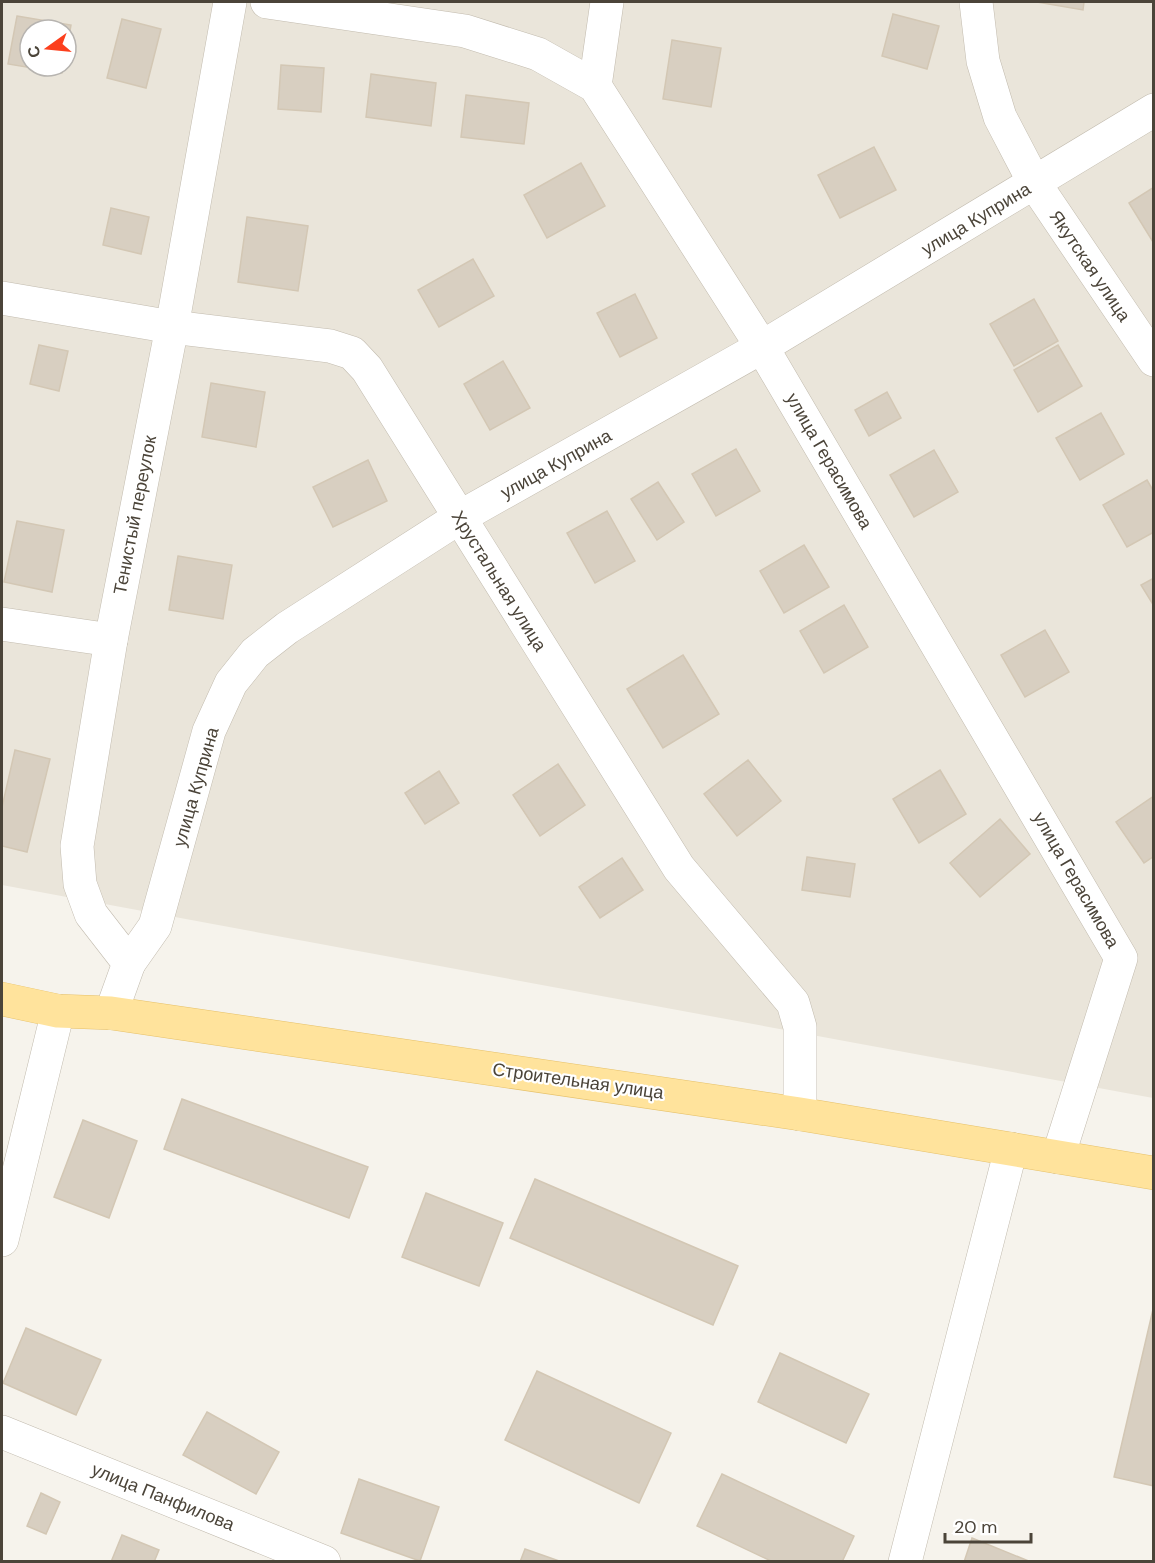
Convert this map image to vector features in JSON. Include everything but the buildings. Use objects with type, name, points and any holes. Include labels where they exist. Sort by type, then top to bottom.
[{"type":"main road","name":"Строительная улица","points":[[2,999],[58,1011],[111,1013],[800,1114],[1154,1173]]},
{"type":"street","name":"Тенистый переулок","points":[[129,963],[91,914],[80,884],[76,846],[111,640],[172,327],[230,2]]},
{"type":"street","name":"улица Герасимова","points":[[267,2],[465,30],[538,54],[595,86],[762,347],[1121,958],[1058,1157]]},
{"type":"street","points":[[595,86],[607,2]]},
{"type":"street","name":"Якутская улица","points":[[976,2],[983,61],[1000,117],[1035,184],[1154,360]]},
{"type":"street","name":"улица Куприна","points":[[129,963],[155,927],[209,731],[231,683],[255,653],[287,628],[460,517],[762,347],[1154,110]]},
{"type":"street","name":"Хрустальная улица","points":[[2,298],[172,327],[330,346],[352,353],[367,369],[678,868],[793,1003],[800,1027],[800,1114]]},
{"type":"street","points":[[2,624],[111,640]]},
{"type":"street","points":[[111,1013],[129,963]]},
{"type":"street","points":[[2,1240],[58,1011]]},
{"type":"street","points":[[905,1562],[1011,1149]]},
{"type":"street","name":"улица Панфилова","points":[[2,1432],[324,1562]]},
{"type":"shaded area","points":[[2,2],[1153,2],[1153,1098],[2,885]]}]
